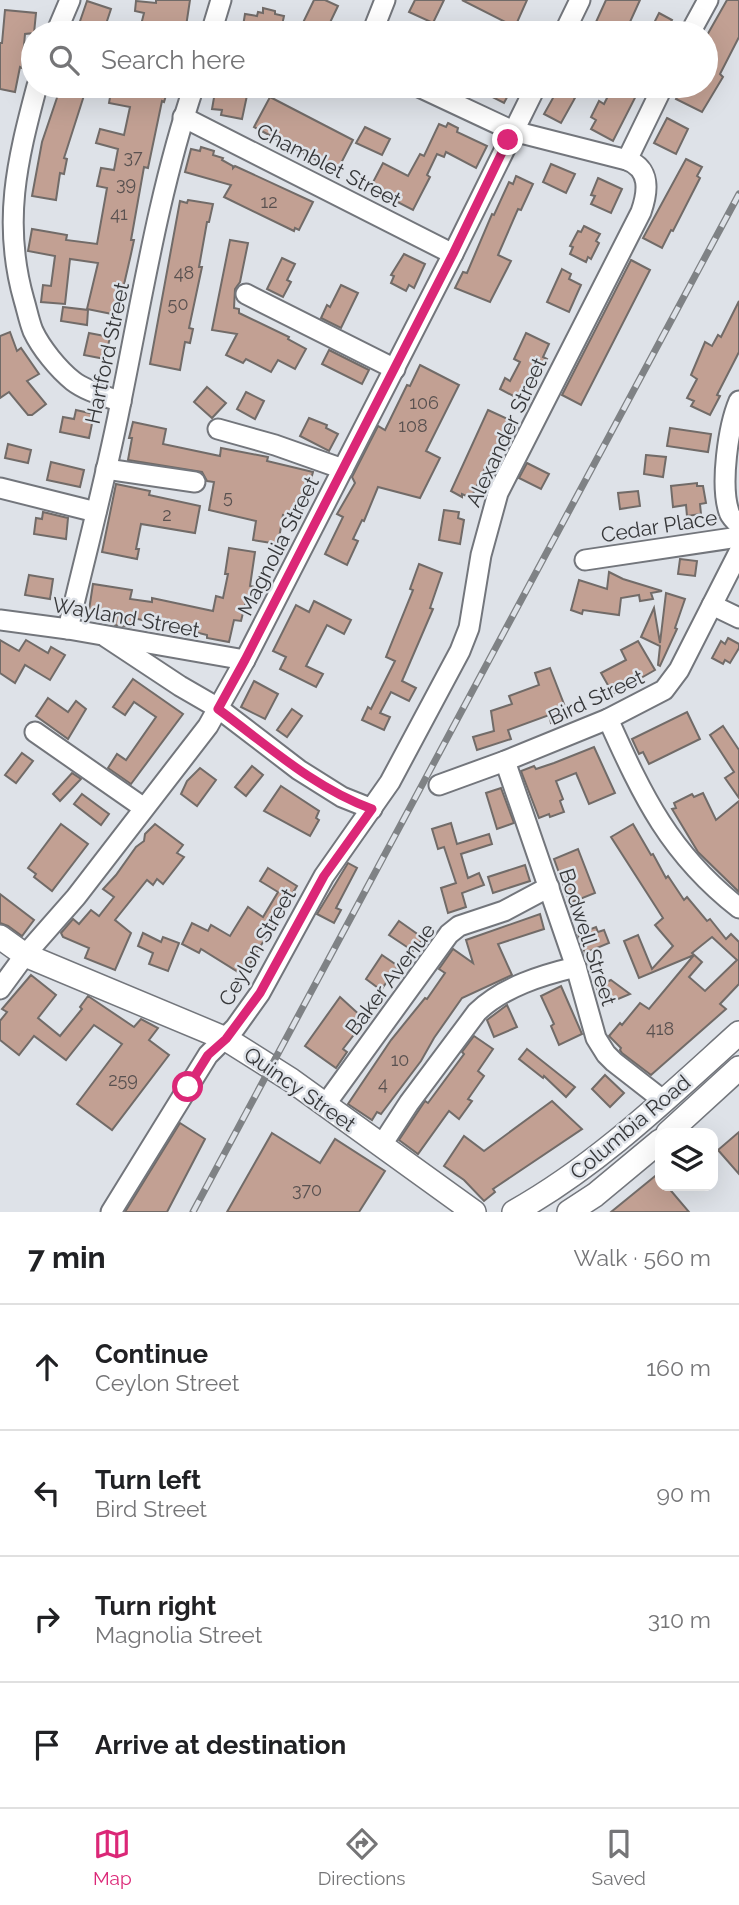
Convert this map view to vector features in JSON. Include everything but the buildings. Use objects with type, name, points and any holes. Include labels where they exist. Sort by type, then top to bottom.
[{"type":"main road","name":"Quincy Street","points":[[0,937],[26,955],[226,1039],[291,1080],[474,1212]]},
{"type":"main road","name":"Columbia Road","points":[[514,1212],[583,1168],[664,1101],[739,1033]]},
{"type":"main road","name":"Columbia Road","points":[[673,1128],[739,1068]]},
{"type":"main road","name":"Columbia Road","points":[[569,1212],[595,1195],[655,1145]]},
{"type":"street","points":[[61,21],[70,0]]},
{"type":"street","points":[[215,21],[221,0]]},
{"type":"street","points":[[377,21],[385,0]]},
{"type":"street","points":[[569,21],[579,0]]},
{"type":"street","points":[[697,21],[708,0]]},
{"type":"street","points":[[34,98],[26,126],[12,212],[16,274],[33,332],[55,363],[74,382],[121,402]]},
{"type":"street","name":"Hartford Street","points":[[68,629],[121,402],[156,225],[190,98]]},
{"type":"street","points":[[443,98],[513,131],[626,160],[657,98]]},
{"type":"street","name":"Magnolia Street","points":[[0,989],[76,897],[208,726],[343,469],[530,98]]},
{"type":"street","name":"Chamblet Street","points":[[183,117],[453,254]]},
{"type":"street","name":"Alexander Street","points":[[372,809],[431,709],[460,651],[469,628],[481,555],[498,493],[641,212],[647,196],[647,182],[642,170],[635,163],[626,160]]},
{"type":"street","points":[[246,294],[394,369]]},
{"type":"street","points":[[739,401],[727,447],[726,482],[729,514],[739,525]]},
{"type":"street","points":[[218,429],[275,445],[343,469]]},
{"type":"street","points":[[106,469],[195,482]]},
{"type":"street","points":[[0,488],[96,512]]},
{"type":"street","name":"Cedar Place","points":[[585,561],[739,537]]},
{"type":"street","name":"Bird Street","points":[[439,785],[608,719],[664,690],[675,679],[739,552]]},
{"type":"street","points":[[712,604],[739,618]]},
{"type":"street","name":"Wayland Street","points":[[0,620],[245,660]]},
{"type":"street","points":[[106,637],[218,709],[299,770],[342,797],[372,809]]},
{"type":"street","points":[[608,719],[638,786],[662,827],[681,853],[709,883],[739,908]]},
{"type":"street","points":[[35,732],[144,808]]},
{"type":"street","name":"Bodwell Street","points":[[505,761],[576,967],[596,1038],[606,1054],[664,1101]]},
{"type":"street","name":"Ceylon Street","points":[[111,1212],[208,1055],[226,1039],[260,993],[324,876],[372,809]]},
{"type":"street","name":"Baker Avenue","points":[[325,1105],[449,934],[459,926],[504,911],[549,887]]},
{"type":"street","points":[[381,1146],[409,1103],[487,1002],[553,973],[576,967]]},
{"type":"railway","points":[[193,1212],[739,194]]},
{"type":"route","points":[[188,1087],[208,1055],[226,1039],[260,993],[324,876],[372,809],[342,797],[299,770],[218,709],[453,254],[508,140]]}]
